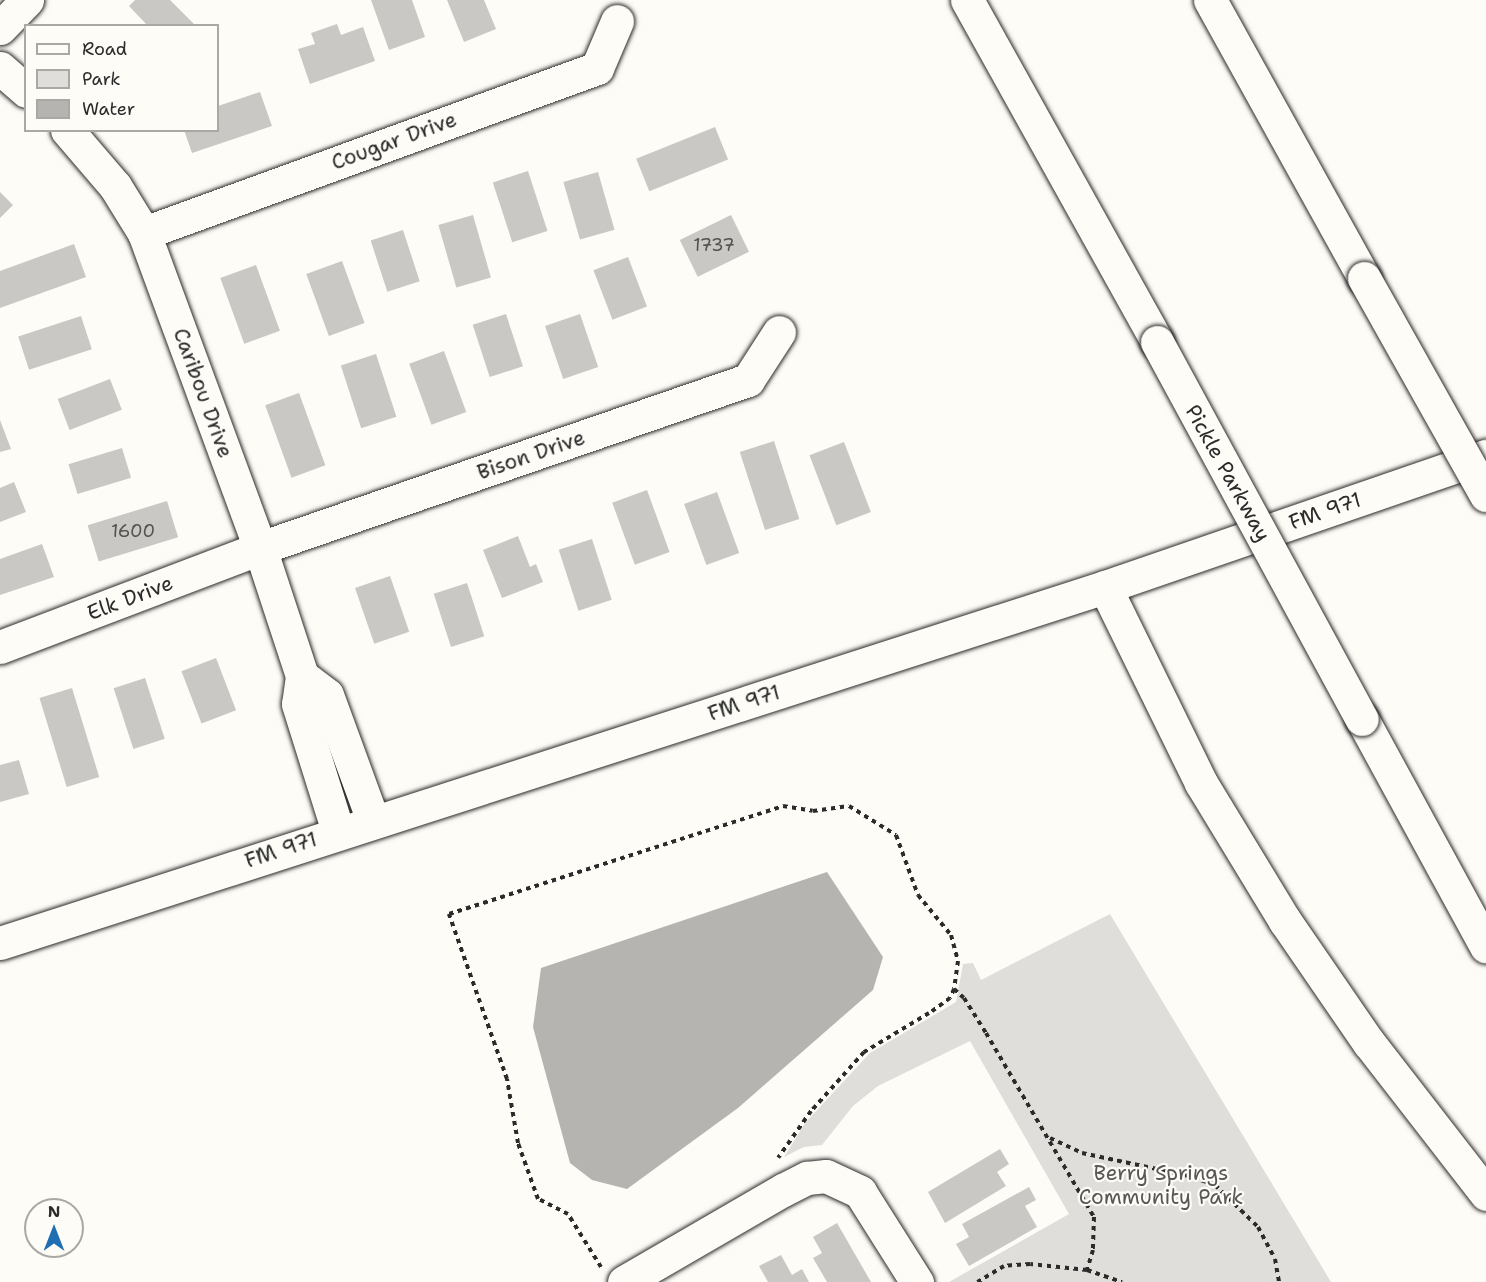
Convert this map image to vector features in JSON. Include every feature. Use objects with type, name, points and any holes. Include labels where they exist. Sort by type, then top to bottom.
[{"type":"main road","points":[[0,28],[27,0]]},
{"type":"main road","name":"Pickle Parkway","points":[[967,0],[1157,342],[1486,946]]},
{"type":"main road","points":[[1210,0],[1486,495]]},
{"type":"main road","name":"Cougar Drive","points":[[144,233],[597,68],[617,21]]},
{"type":"main road","points":[[0,68],[24,89]]},
{"type":"main road","name":"Caribou Drive","points":[[69,132],[115,186],[144,233],[260,548],[302,675],[298,704],[338,832]]},
{"type":"main road","name":"Bison Drive","points":[[260,548],[748,380],[779,332]]},
{"type":"main road","name":"FM 971","points":[[0,943],[338,832],[1105,587],[1486,456]]},
{"type":"main road","name":"Elk Drive","points":[[0,647],[260,548]]},
{"type":"main road","points":[[1105,587],[1201,783],[1285,921],[1369,1043],[1486,1194]]},
{"type":"main road","points":[[302,675],[327,696],[373,821]]},
{"type":"main road","points":[[613,1275],[807,1178],[840,1179],[860,1192],[917,1282]]},
{"type":"path","points":[[613,1275],[568,1214],[538,1199],[518,1143],[507,1079],[449,914],[783,806],[813,810],[849,806],[896,835],[918,895],[951,935],[958,961],[954,989],[950,998],[864,1052],[838,1078],[790,1136],[774,1167]]},
{"type":"path","points":[[954,989],[964,998],[1094,1217],[1093,1250],[1087,1270]]},
{"type":"path","points":[[1049,1138],[1082,1153],[1185,1175],[1215,1185],[1258,1227],[1275,1259],[1279,1282]]},
{"type":"path","points":[[977,1282],[1004,1266],[1030,1264],[1087,1270],[1122,1282]]},
{"type":"green space","name":"Berry Springs Community Park","points":[[1110,914],[1331,1282],[949,1282],[1069,1214],[970,1041],[878,1086],[853,1106],[822,1145],[804,1147],[784,1157],[805,1123],[870,1053],[956,1002],[963,964],[973,963],[981,980]]},
{"type":"water","points":[[827,872],[883,957],[873,990],[738,1108],[627,1189],[592,1180],[570,1163],[533,1027],[541,968]]},
{"type":"building","points":[[135,0],[170,0],[194,24],[146,24],[129,6]]},
{"type":"building","points":[[371,0],[412,0],[425,37],[389,50]]},
{"type":"building","points":[[447,0],[484,0],[496,29],[464,42]]},
{"type":"building","points":[[337,24],[341,35],[363,27],[375,61],[310,84],[298,49],[315,44],[311,33]]},
{"type":"building","points":[[260,92],[272,126],[192,153],[185,132],[219,132],[219,106]]},
{"type":"building","points":[[715,127],[728,159],[649,191],[636,159]]},
{"type":"building","points":[[528,171],[547,231],[512,242],[493,182]]},
{"type":"building","points":[[598,172],[615,230],[580,240],[563,182]]},
{"type":"building","points":[[0,192],[13,205],[0,218]]},
{"type":"building","points":[[473,215],[491,277],[456,287],[438,225]]},
{"type":"building","points":[[731,215],[749,252],[698,277],[680,240]]},
{"type":"building","points":[[403,230],[420,281],[387,292],[371,241]]},
{"type":"building","points":[[74,244],[86,277],[0,308],[0,271]]},
{"type":"building","points":[[628,257],[647,306],[612,320],[593,270]]},
{"type":"building","points":[[342,261],[365,323],[329,336],[306,274]]},
{"type":"building","points":[[256,265],[280,331],[244,344],[220,278]]},
{"type":"building","points":[[506,314],[523,366],[490,377],[473,325]]},
{"type":"building","points":[[580,314],[598,367],[563,379],[545,326]]},
{"type":"building","points":[[81,316],[92,349],[29,370],[18,336]]},
{"type":"building","points":[[444,351],[466,412],[431,425],[409,364]]},
{"type":"building","points":[[376,354],[396,417],[361,428],[341,365]]},
{"type":"building","points":[[110,379],[122,410],[70,430],[58,399]]},
{"type":"building","points":[[299,393],[325,465],[292,478],[265,405]]},
{"type":"building","points":[[0,420],[11,449],[0,452]]},
{"type":"building","points":[[774,441],[799,519],[765,530],[740,452]]},
{"type":"building","points":[[844,442],[871,512],[836,525],[809,455]]},
{"type":"building","points":[[122,448],[131,478],[78,494],[68,464]]},
{"type":"building","points":[[14,482],[26,512],[0,522],[0,488]]},
{"type":"building","points":[[647,490],[670,552],[635,565],[612,503]]},
{"type":"building","points":[[717,492],[739,553],[706,565],[684,504]]},
{"type":"building","points":[[167,501],[178,537],[99,562],[88,525]]},
{"type":"building","points":[[518,536],[530,567],[536,564],[543,582],[502,598],[483,550]]},
{"type":"building","points":[[592,539],[612,600],[578,611],[559,550]]},
{"type":"building","points":[[42,544],[54,577],[0,595],[0,559]]},
{"type":"building","points":[[390,576],[409,632],[374,644],[355,588]]},
{"type":"building","points":[[467,583],[484,636],[451,647],[434,594]]},
{"type":"building","points":[[216,658],[236,710],[202,724],[181,671]]},
{"type":"building","points":[[145,678],[165,739],[133,749],[114,688]]},
{"type":"building","points":[[72,688],[99,777],[67,787],[39,698]]},
{"type":"building","points":[[19,760],[29,794],[0,802],[0,765]]},
{"type":"building","points":[[1000,1149],[1009,1164],[997,1172],[1006,1186],[945,1223],[928,1192]]},
{"type":"building","points":[[1029,1187],[1036,1200],[1025,1206],[1037,1227],[969,1266],[956,1244],[969,1237],[962,1224]]},
{"type":"building","points":[[837,1223],[871,1282],[827,1282],[813,1258],[822,1253],[813,1237]]},
{"type":"building","points":[[781,1255],[792,1275],[802,1269],[809,1282],[768,1282],[759,1266]]}]
